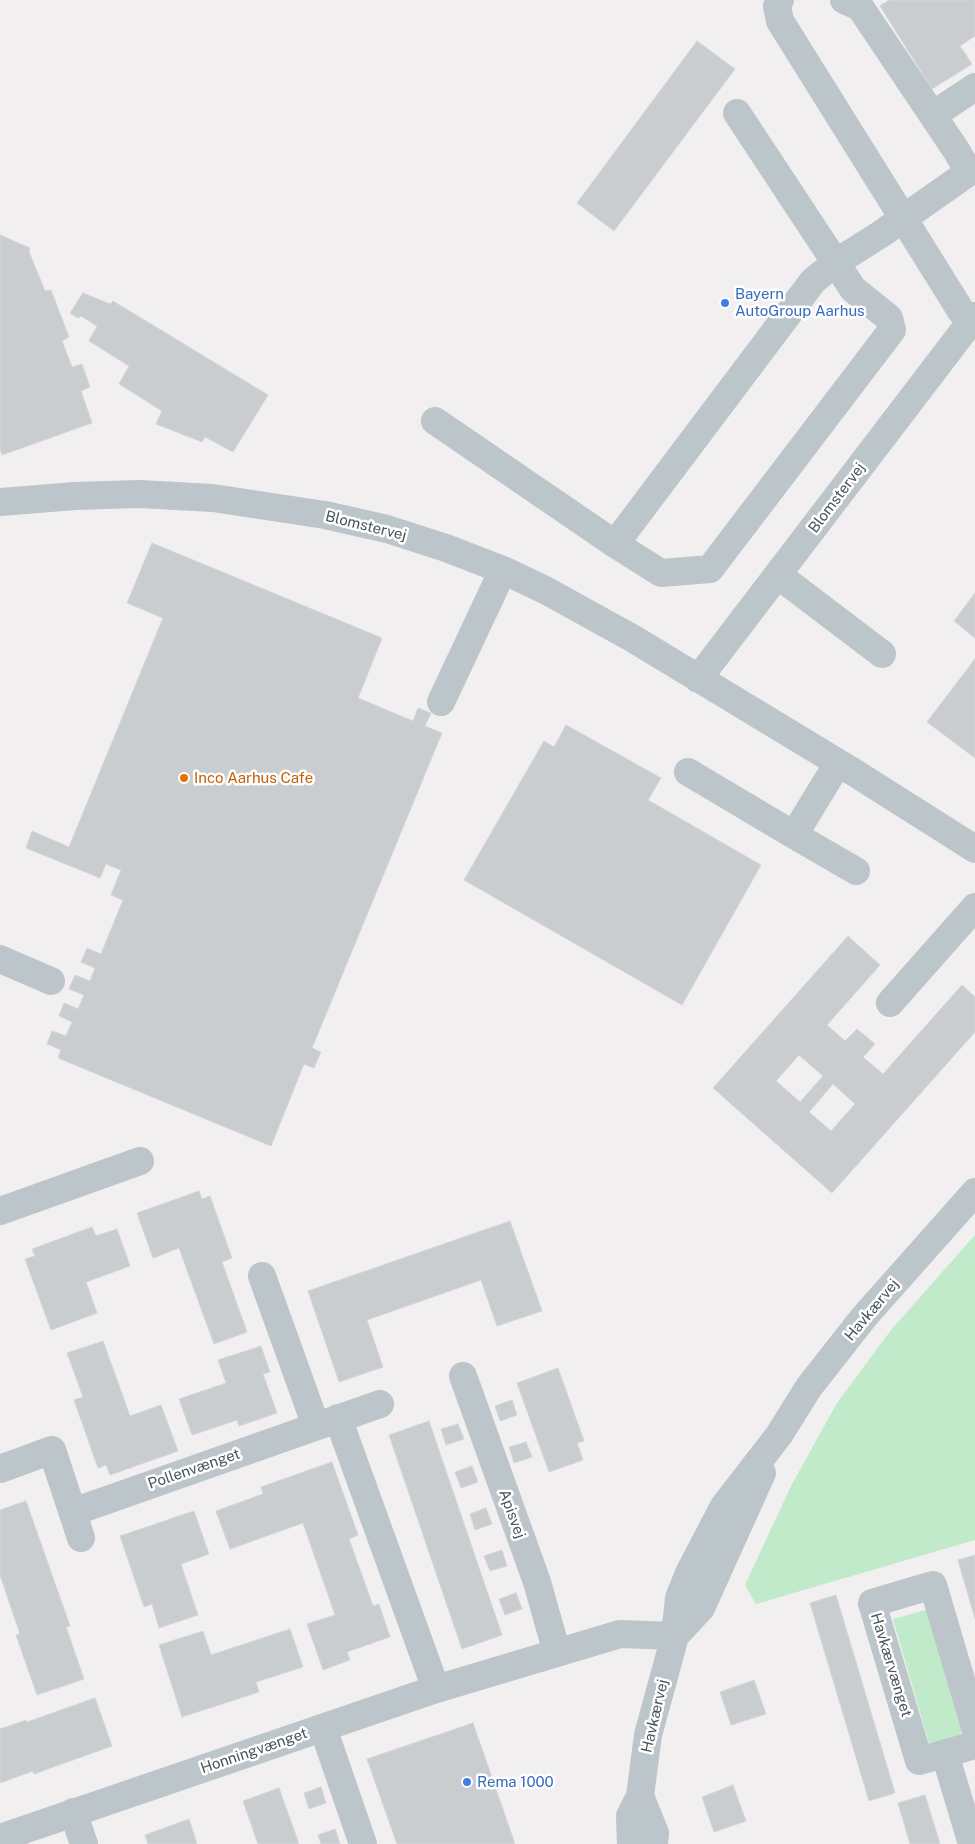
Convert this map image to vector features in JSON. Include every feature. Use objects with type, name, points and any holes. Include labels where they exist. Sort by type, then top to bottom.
[{"type":"street","points":[[780,0],[777,6],[780,21],[961,311],[974,320]]},
{"type":"street","points":[[615,544],[813,281],[835,263],[903,219],[972,170],[857,2]]},
{"type":"street","points":[[933,115],[975,87]]},
{"type":"street","points":[[435,422],[661,573],[710,569],[892,330],[889,318],[853,288],[835,263],[737,113]]},
{"type":"street","name":"Blomstervej","points":[[698,679],[974,320]]},
{"type":"street","name":"Blomstervej","points":[[0,502],[75,496],[139,494],[213,498],[325,515],[387,529],[446,548],[503,570],[545,590],[632,638],[975,849]]},
{"type":"street","points":[[441,702],[503,570]]},
{"type":"street","points":[[778,575],[882,654]]},
{"type":"street","points":[[794,836],[838,763]]},
{"type":"street","points":[[688,772],[856,872]]},
{"type":"street","points":[[890,1003],[975,907]]},
{"type":"street","points":[[0,959],[51,981]]},
{"type":"street","points":[[0,1211],[140,1161]]},
{"type":"street","name":"Havkærvej","points":[[631,1844],[630,1816],[640,1796],[648,1735],[675,1636],[679,1598],[724,1506],[779,1435],[809,1387],[864,1317],[975,1192]]},
{"type":"street","points":[[262,1276],[327,1422],[436,1689]]},
{"type":"street","name":"Apisvej","points":[[463,1376],[536,1582],[557,1653]]},
{"type":"street","name":"Pollenvænget","points":[[73,1512],[380,1404]]},
{"type":"street","points":[[0,1469],[52,1450],[81,1538]]},
{"type":"street","name":"Havkærvænget","points":[[975,1727],[933,1585],[872,1603],[920,1762],[975,1745]]},
{"type":"street","name":"Honningvænget","points":[[0,1838],[436,1689],[620,1634],[675,1636]]},
{"type":"street","points":[[323,1728],[363,1844]]},
{"type":"street","points":[[945,1754],[972,1844]]},
{"type":"street","name":"Havkærvej","points":[[640,1796],[655,1833],[654,1844]]},
{"type":"street","points":[[72,1812],[84,1844]]},
{"type":"green space","points":[[975,1235],[975,1540],[756,1604],[745,1585],[792,1484],[837,1403],[891,1330]]},
{"type":"green space","points":[[929,1609],[968,1736],[930,1747],[893,1619]]},
{"type":"building","points":[[889,0],[975,0],[975,36],[960,46],[972,64],[932,89],[880,6]]},
{"type":"building","points":[[697,41],[735,69],[614,231],[577,203]]},
{"type":"building","points":[[0,235],[30,248],[29,252],[45,291],[51,290],[69,337],[62,341],[72,367],[82,364],[90,387],[81,391],[92,423],[2,455],[0,448]]},
{"type":"building","points":[[83,293],[110,304],[113,301],[268,395],[233,452],[205,437],[202,442],[156,424],[162,411],[119,384],[129,366],[89,341],[97,326],[81,316],[78,318],[70,313]]},
{"type":"building","points":[[152,543],[382,638],[358,698],[413,721],[418,708],[431,713],[425,726],[442,733],[312,1048],[321,1052],[314,1068],[304,1064],[271,1146],[58,1058],[61,1050],[47,1044],[52,1031],[66,1036],[72,1022],[59,1016],[64,1003],[78,1009],[84,995],[69,989],[75,975],[90,981],[95,968],[81,962],[87,948],[101,954],[123,900],[111,895],[121,870],[106,864],[100,878],[26,848],[32,831],[69,847],[163,618],[127,603]]},
{"type":"building","points":[[975,593],[975,638],[954,621]]},
{"type":"building","points":[[975,659],[975,758],[927,722]]},
{"type":"building","points":[[566,725],[661,778],[648,800],[761,865],[682,1005],[464,880],[544,741],[554,747]]},
{"type":"building","points":[[848,936],[880,965],[827,1025],[845,1041],[857,1029],[875,1044],[863,1057],[883,1074],[962,985],[975,997],[975,1032],[832,1193],[713,1088]],"holes":[[[799,1055],[823,1076],[800,1102],[776,1081]],[[833,1084],[855,1104],[831,1131],[809,1112]]]},
{"type":"building","points":[[199,1191],[202,1199],[210,1196],[232,1258],[222,1262],[247,1332],[214,1344],[179,1248],[153,1258],[137,1213]]},
{"type":"building","points":[[510,1221],[542,1311],[497,1326],[481,1280],[367,1320],[383,1367],[339,1382],[308,1291]]},
{"type":"building","points":[[92,1227],[96,1236],[117,1229],[130,1266],[86,1282],[97,1313],[51,1330],[25,1259],[35,1256],[32,1249]]},
{"type":"building","points":[[103,1341],[130,1416],[161,1405],[178,1451],[110,1475],[106,1465],[98,1468],[74,1400],[83,1397],[67,1353]]},
{"type":"building","points":[[261,1346],[270,1372],[263,1374],[277,1413],[239,1426],[237,1420],[192,1435],[179,1399],[226,1383],[218,1360]]},
{"type":"building","points":[[558,1368],[584,1441],[577,1443],[583,1460],[549,1472],[517,1383]]},
{"type":"building","points":[[512,1400],[517,1415],[500,1421],[495,1406]]},
{"type":"building","points":[[429,1421],[502,1635],[462,1649],[389,1435]]},
{"type":"building","points":[[458,1424],[464,1439],[446,1445],[441,1429]]},
{"type":"building","points":[[526,1442],[532,1457],[514,1463],[509,1447]]},
{"type":"building","points":[[332,1462],[358,1535],[349,1539],[373,1606],[379,1604],[390,1637],[347,1652],[350,1660],[323,1670],[307,1624],[335,1615],[303,1523],[230,1549],[216,1511],[263,1494],[261,1487]]},
{"type":"building","points":[[472,1466],[478,1482],[461,1488],[455,1472]]},
{"type":"building","points":[[26,1501],[70,1626],[66,1627],[84,1679],[37,1695],[16,1635],[20,1634],[0,1575],[0,1510]]},
{"type":"building","points":[[486,1508],[492,1524],[475,1530],[470,1514]]},
{"type":"building","points":[[194,1511],[209,1554],[181,1564],[198,1615],[159,1628],[152,1604],[144,1607],[120,1536]]},
{"type":"building","points":[[502,1550],[507,1566],[490,1571],[484,1556]]},
{"type":"building","points":[[975,1555],[975,1619],[958,1560]]},
{"type":"building","points":[[516,1593],[522,1609],[505,1615],[499,1599]]},
{"type":"building","points":[[836,1595],[895,1793],[869,1801],[810,1603]]},
{"type":"building","points":[[290,1629],[303,1667],[256,1682],[259,1692],[182,1717],[159,1645],[203,1631],[211,1655]]},
{"type":"building","points":[[754,1680],[766,1714],[731,1725],[720,1692]]},
{"type":"building","points":[[95,1698],[112,1746],[34,1774],[33,1771],[0,1783],[0,1729],[26,1720],[27,1722]]},
{"type":"building","points":[[473,1723],[515,1844],[397,1844],[367,1759]]},
{"type":"building","points":[[733,1785],[746,1821],[714,1832],[702,1797]]},
{"type":"building","points":[[321,1787],[326,1803],[309,1809],[304,1793]]},
{"type":"building","points":[[279,1788],[299,1844],[258,1844],[243,1801]]},
{"type":"building","points":[[925,1795],[940,1844],[910,1844],[898,1803]]},
{"type":"building","points":[[189,1819],[197,1844],[148,1844],[145,1835]]},
{"type":"building","points":[[335,1829],[340,1844],[321,1844],[318,1835]]},
{"type":"place","name":"Bayern AutoGroup Aarhus","points":[[725,303]]},
{"type":"place","name":"Inco Aarhus Cafe","points":[[184,778]]},
{"type":"place","name":"Rema 1000","points":[[467,1782]]}]
